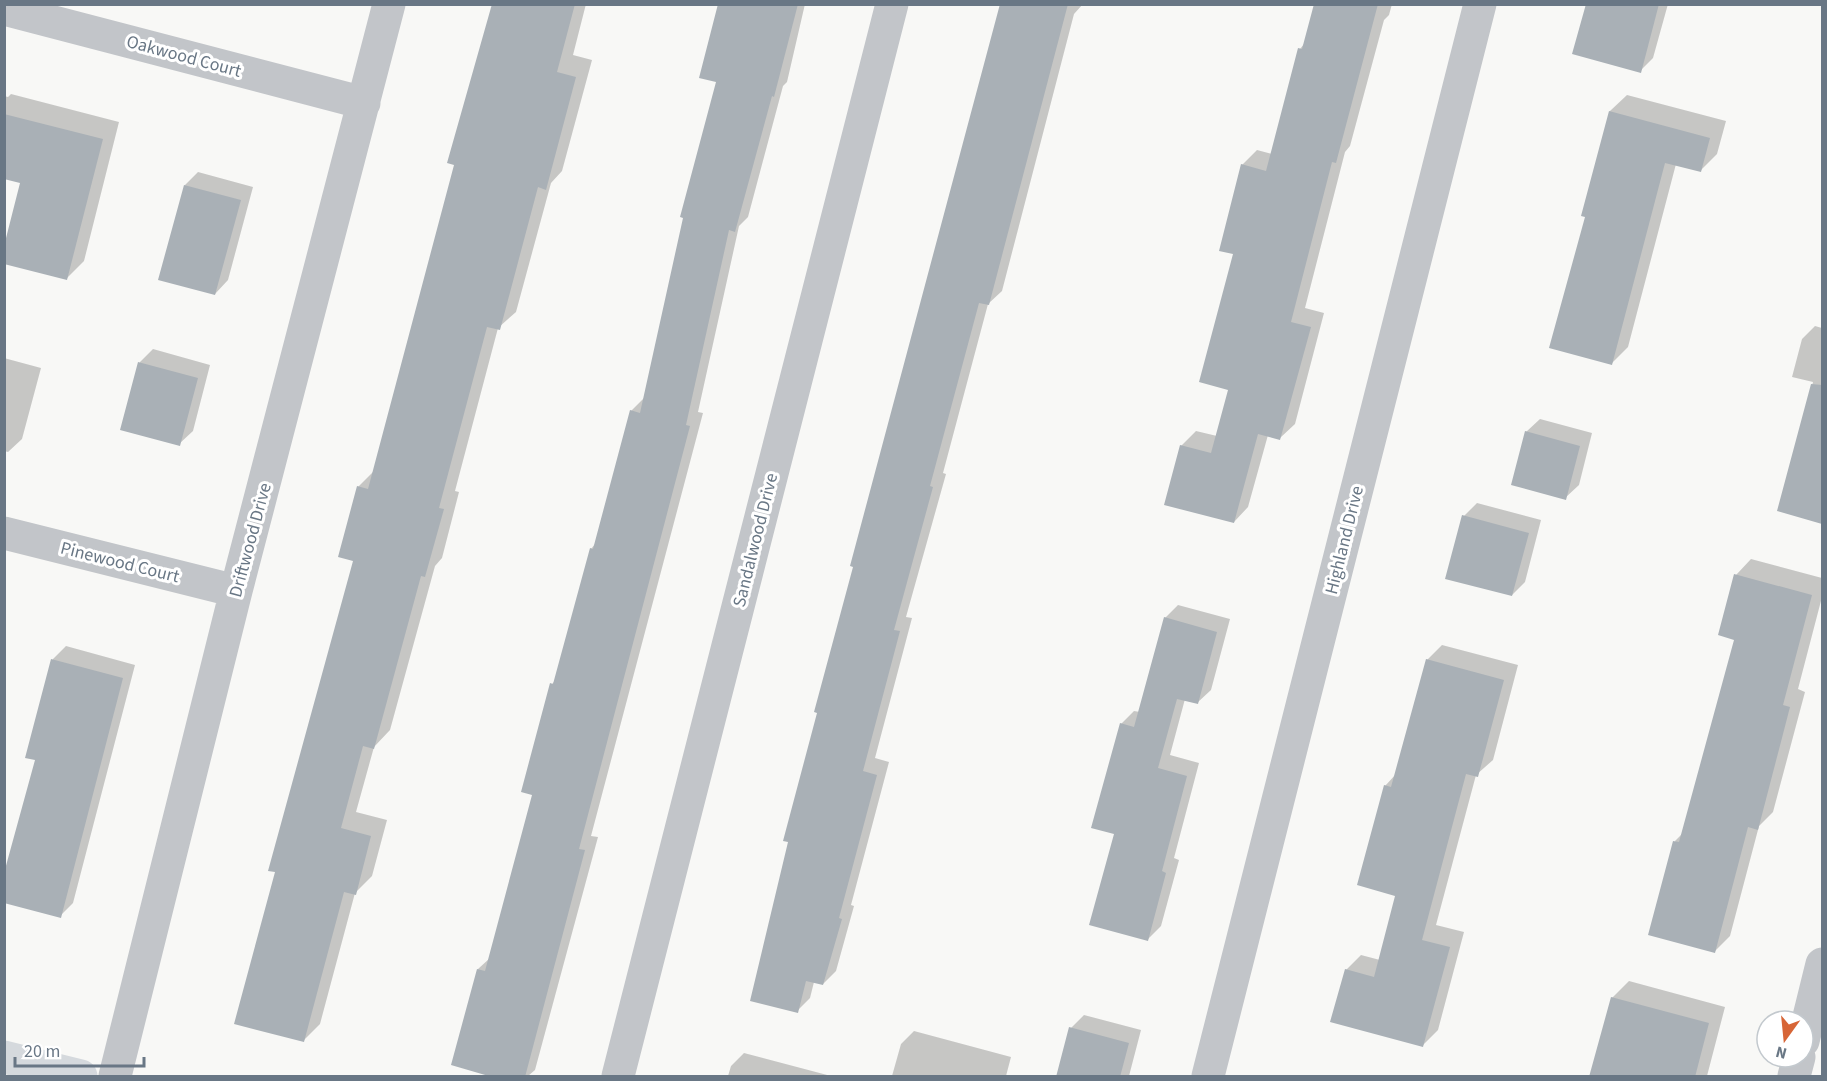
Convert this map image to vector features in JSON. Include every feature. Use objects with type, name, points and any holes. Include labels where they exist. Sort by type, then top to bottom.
[{"type":"street","name":"Driftwood Drive","points":[[115,1077],[236,591],[389,4]]},
{"type":"street","name":"Sandalwood Drive","points":[[618,1077],[892,4]]},
{"type":"street","name":"Highland Drive","points":[[1208,1077],[1480,4]]},
{"type":"street","name":"Oakwood Court","points":[[4,9],[364,103]]},
{"type":"street","name":"Pinewood Court","points":[[4,533],[236,591]]},
{"type":"street","points":[[1811,1009],[1822,964]]},
{"type":"street","points":[[4,1057],[81,1077]]},
{"type":"building","points":[[492,4],[575,4],[557,72],[576,77],[546,190],[538,187],[500,330],[487,327],[439,508],[444,509],[425,577],[421,576],[374,749],[363,746],[341,828],[371,836],[356,895],[344,892],[304,1042],[234,1024],[275,872],[268,871],[353,561],[338,557],[357,486],[368,489],[454,165],[447,163]]},
{"type":"building","points":[[718,4],[798,4],[735,232],[729,230],[686,425],[690,426],[579,849],[585,850],[525,1077],[492,1077],[451,1065],[477,969],[485,971],[532,795],[521,792],[550,683],[553,684],[590,548],[593,549],[630,410],[640,413],[683,218],[680,217],[716,82],[699,78]]},
{"type":"building","points":[[1000,4],[1068,4],[989,305],[979,303],[894,630],[900,631],[863,771],[877,775],[839,918],[842,919],[823,985],[806,981],[798,1013],[750,1001],[788,842],[783,841],[817,713],[814,712],[853,567],[850,566]]},
{"type":"building","points":[[1314,4],[1378,4],[1336,163],[1332,162],[1291,322],[1311,327],[1280,440],[1258,434],[1234,523],[1164,505],[1180,445],[1211,453],[1228,390],[1199,382],[1233,254],[1219,251],[1241,164],[1266,171],[1298,48],[1302,49]]},
{"type":"building","points":[[1586,4],[1659,4],[1641,73],[1572,54]]},
{"type":"building","points":[[1609,111],[1710,138],[1701,172],[1665,163],[1612,365],[1549,348],[1585,217],[1581,216]]},
{"type":"building","points":[[4,114],[103,139],[67,280],[4,264],[4,246],[20,183],[4,179]]},
{"type":"building","points":[[184,185],[241,200],[215,295],[158,280]]},
{"type":"building","points":[[138,362],[198,378],[180,446],[120,430]]},
{"type":"building","points":[[1811,384],[1822,385],[1822,524],[1777,511]]},
{"type":"building","points":[[1525,431],[1580,446],[1566,500],[1511,485]]},
{"type":"building","points":[[1462,515],[1529,533],[1512,596],[1445,579]]},
{"type":"building","points":[[1734,574],[1812,595],[1783,705],[1790,707],[1758,830],[1748,827],[1715,953],[1648,935],[1673,841],[1679,842],[1734,640],[1718,635]]},
{"type":"building","points":[[1164,617],[1217,632],[1198,704],[1177,699],[1158,768],[1187,776],[1162,871],[1166,873],[1148,941],[1089,925],[1114,834],[1091,828],[1120,723],[1134,727]]},
{"type":"building","points":[[51,659],[123,678],[61,918],[4,903],[4,873],[35,760],[25,758]]},
{"type":"building","points":[[1426,659],[1504,680],[1478,777],[1466,774],[1422,940],[1450,947],[1423,1047],[1330,1022],[1345,969],[1374,977],[1395,896],[1357,885],[1384,785],[1391,787]]},
{"type":"building","points":[[1611,997],[1709,1023],[1695,1077],[1589,1077]]},
{"type":"building","points":[[1069,1027],[1129,1043],[1120,1077],[1056,1077]]}]
